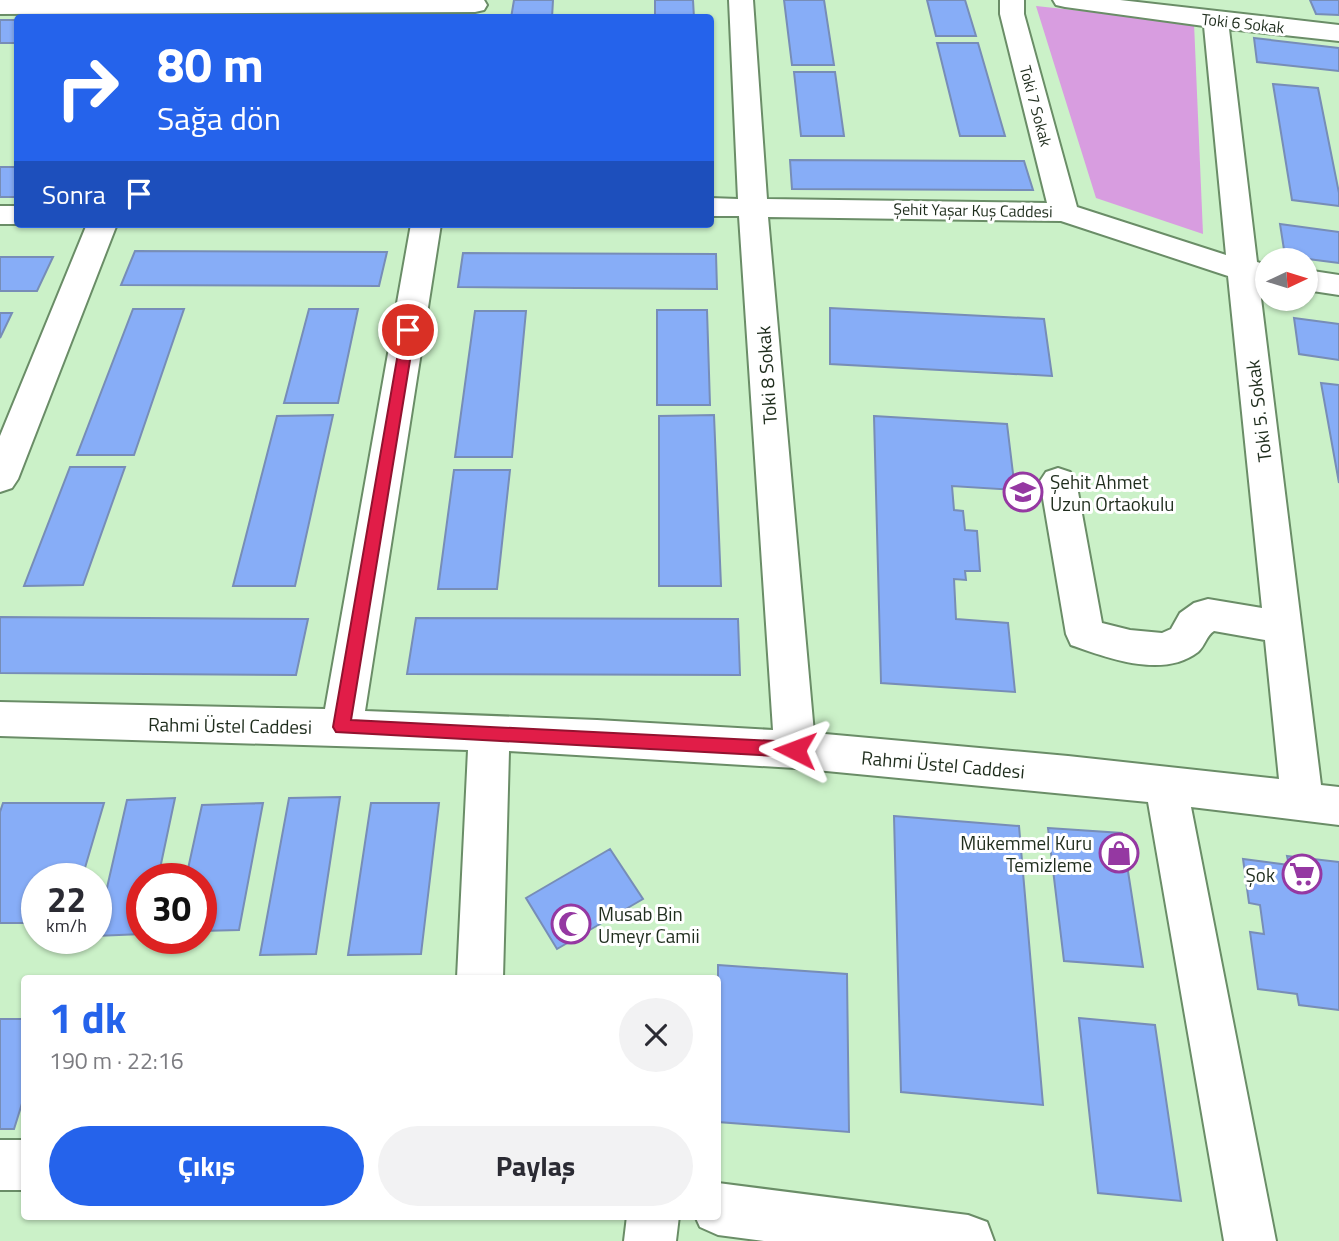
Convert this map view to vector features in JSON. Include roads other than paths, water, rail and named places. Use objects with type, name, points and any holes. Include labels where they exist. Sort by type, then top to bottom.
[{"type":"street","name":"Toki 8 Sokak","points":[[741,0],[753,207],[795,750]]},
{"type":"street","name":"Toki 7 Sokak","points":[[1012,0],[1012,14],[1064,212]]},
{"type":"street","name":"Toki 6 Sokak","points":[[1065,0],[1339,33]]},
{"type":"street","points":[[1275,0],[1291,28]]},
{"type":"street","points":[[0,7],[195,12],[474,8]]},
{"type":"street","name":"Toki 5. Sokak","points":[[1216,20],[1254,272],[1284,628],[1320,804]]},
{"type":"street","name":"Şehit Yaşar Kuş Caddesi","points":[[714,207],[1064,212],[1254,272]]},
{"type":"street","points":[[0,479],[100,228]]},
{"type":"street","points":[[342,727],[425,228]]},
{"type":"street","points":[[1318,282],[1339,285]]},
{"type":"street","points":[[1058,481],[1084,634],[1130,646],[1164,649],[1185,640],[1194,624],[1208,614],[1284,628]]},
{"type":"street","name":"Rahmi Üstel Caddesi","points":[[0,719],[342,727],[795,750],[1166,785],[1320,804]]},
{"type":"street","points":[[480,975],[489,734]]},
{"type":"street","points":[[1166,785],[1251,1241]]},
{"type":"street","points":[[0,1165],[21,1165]]},
{"type":"street","points":[[721,1209],[968,1241]]},
{"type":"street","points":[[650,1241],[653,1220]]},
{"type":"place","name":"Şehit Ahmet Uzun Ortaokulu","points":[[1023,492]]},
{"type":"place","name":"Mükemmel Kuru Temizleme","points":[[1119,853]]},
{"type":"place","name":"Şok","points":[[1302,874]]},
{"type":"place","name":"Musab Bin Umeyr Camii","points":[[571,924]]}]
